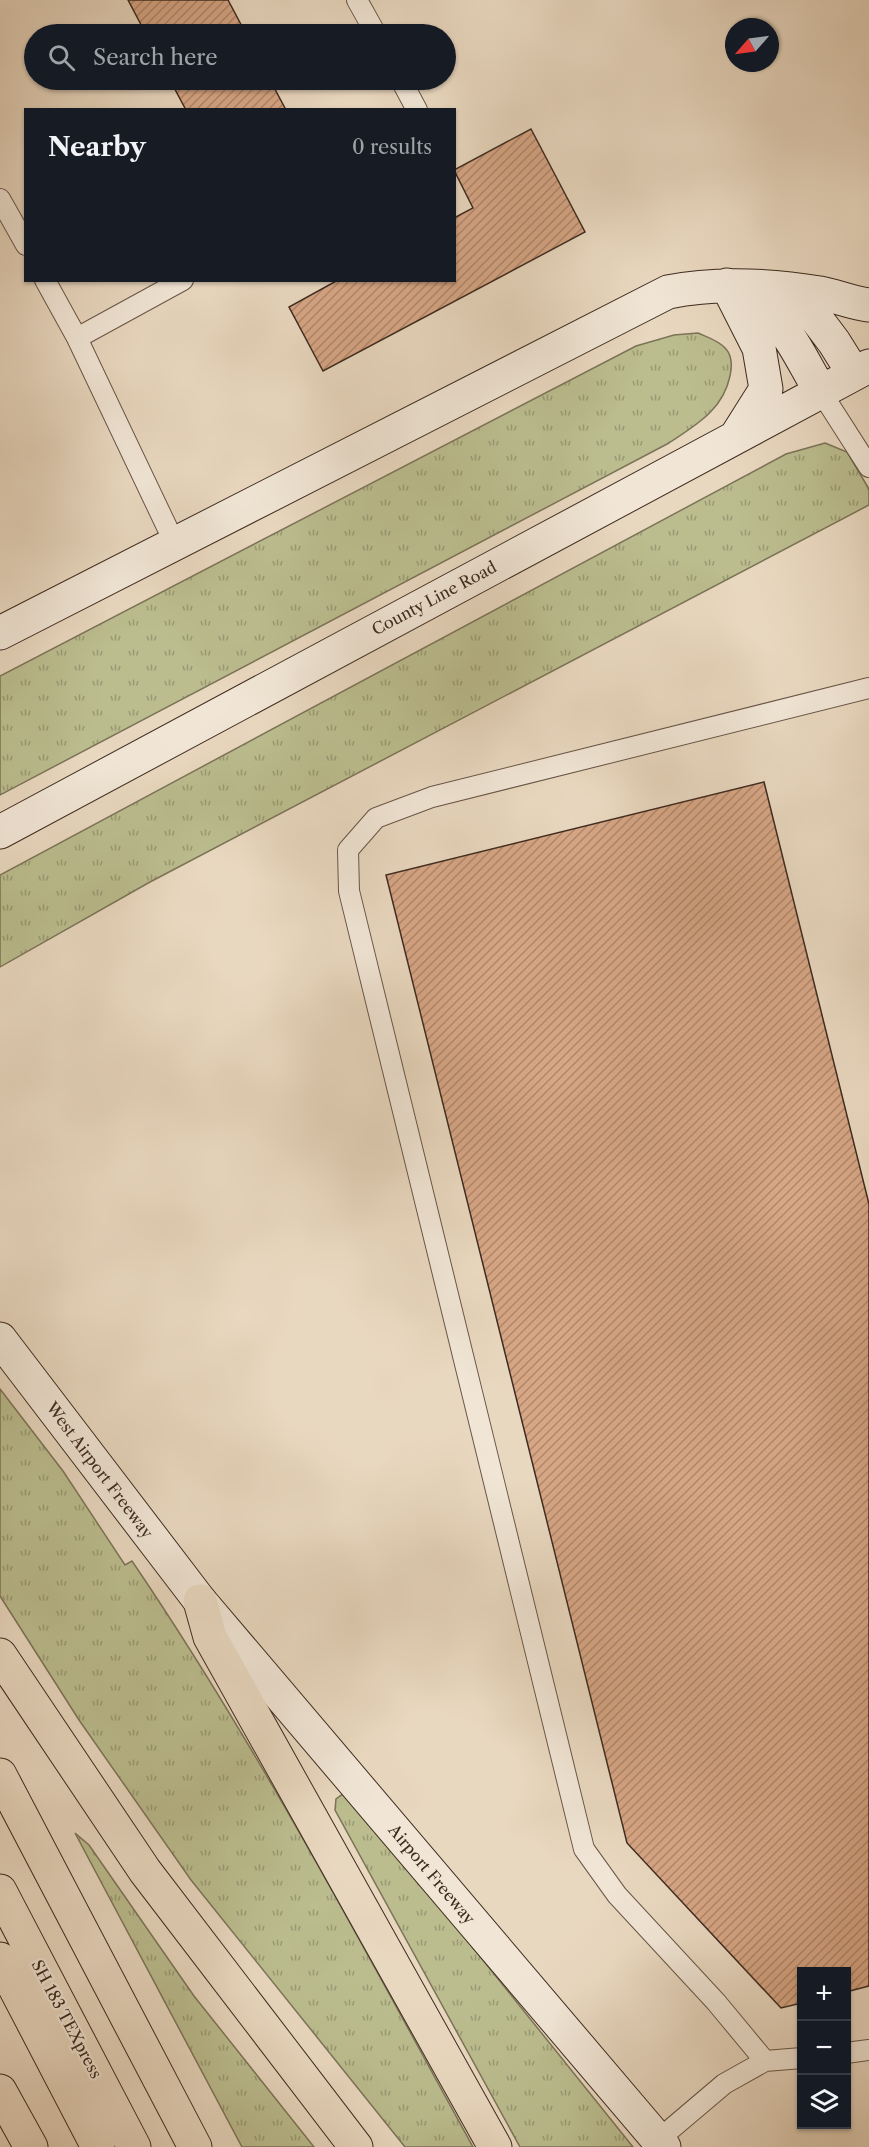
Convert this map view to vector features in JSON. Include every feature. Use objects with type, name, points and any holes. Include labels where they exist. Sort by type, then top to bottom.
[{"type":"highway","points":[[200,1601],[210,1638],[495,2147]]},
{"type":"highway","points":[[0,1654],[145,1871],[356,2147]]},
{"type":"highway","points":[[0,1774],[195,2147]]},
{"type":"highway","name":"SH 183 TEXpress","points":[[0,1891],[134,2147]]},
{"type":"highway","name":"SH 183 TEXpress","points":[[0,1959],[98,2147]]},
{"type":"highway","points":[[0,2091],[31,2147]]},
{"type":"main road","points":[[0,633],[668,291],[694,286],[727,285],[820,293],[869,305]]},
{"type":"main road","points":[[727,285],[803,301],[861,370]]},
{"type":"main road","points":[[727,285],[757,299],[778,319],[821,392]]},
{"type":"main road","points":[[727,285],[759,348],[766,389],[736,437]]},
{"type":"main road","name":"County Line Road","points":[[0,832],[861,370]]},
{"type":"main road","name":"West Airport Freeway","points":[[0,1339],[200,1601]]},
{"type":"main road","name":"Airport Freeway","points":[[200,1601],[661,2143]]},
{"type":"lane","points":[[357,0],[370,24]]},
{"type":"lane","points":[[406,90],[416,108]]},
{"type":"lane","points":[[0,200],[24,242]]},
{"type":"lane","points":[[46,282],[77,338],[175,544]]},
{"type":"lane","points":[[77,338],[179,282]]},
{"type":"lane","points":[[821,392],[869,467]]},
{"type":"lane","points":[[765,2061],[716,2002],[617,1895],[584,1849],[352,903],[348,850],[376,818],[432,797],[869,688]]},
{"type":"lane","points":[[851,2052],[869,2049]]},
{"type":"lane","points":[[661,2143],[724,2084],[765,2061],[797,2058]]},
{"type":"green space","points":[[698,333],[717,341],[726,349],[731,359],[731,373],[726,388],[715,407],[707,416],[669,443],[0,795],[0,676],[636,346],[674,335]]},
{"type":"green space","points":[[825,443],[847,452],[869,489],[869,505],[150,882],[0,967],[0,875],[786,454]]},
{"type":"green space","points":[[0,1389],[63,1471],[125,1565],[132,1561],[224,1704],[351,1924],[473,2147],[405,2147],[191,1880],[79,1720],[0,1596]]},
{"type":"green space","points":[[343,1794],[361,1808],[633,2147],[520,2147],[335,1810],[336,1799]]},
{"type":"green space","points":[[75,1833],[89,1845],[194,1996],[314,2147],[242,2147]]},
{"type":"building","points":[[128,0],[228,0],[241,24],[141,24]]},
{"type":"building","points":[[175,90],[275,90],[285,108],[185,108]]},
{"type":"building","points":[[531,129],[585,232],[323,371],[289,307],[334,282],[456,282],[456,217],[473,208],[456,174],[456,169]]},
{"type":"building","points":[[764,782],[869,1204],[869,1986],[851,1991],[851,1967],[797,1967],[797,2004],[781,2008],[627,1843],[386,875]]}]
